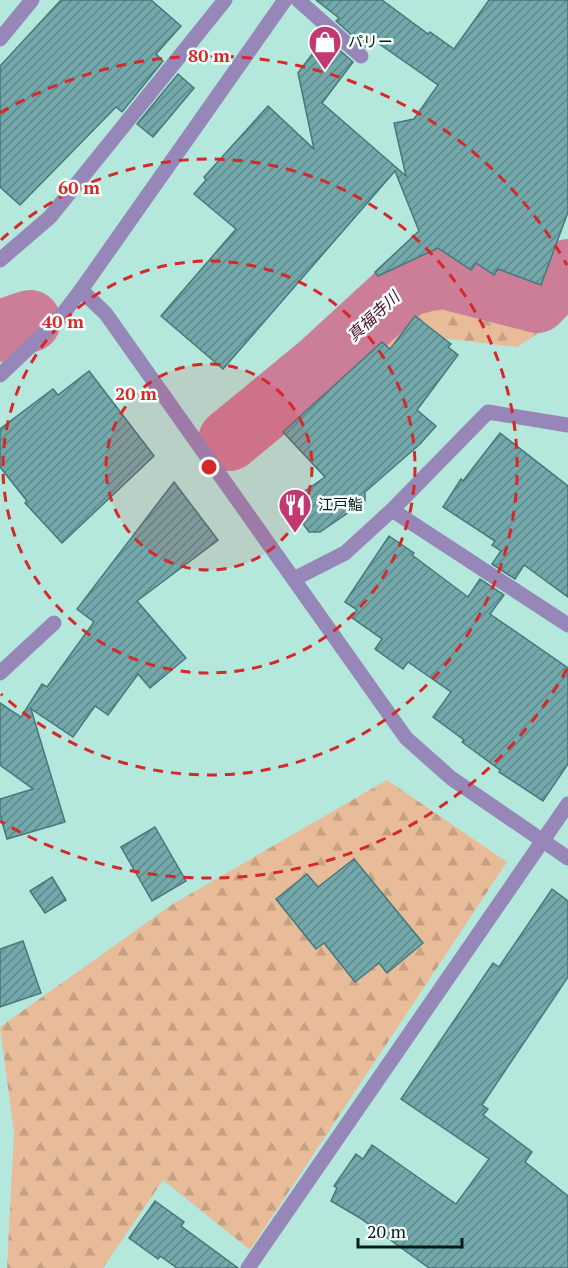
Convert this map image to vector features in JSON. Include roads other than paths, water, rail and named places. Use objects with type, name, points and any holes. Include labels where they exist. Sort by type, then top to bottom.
[{"type":"street","points":[[0,39],[32,0]]},
{"type":"street","points":[[0,260],[51,217],[225,0]]},
{"type":"street","points":[[0,375],[59,319],[285,0]]},
{"type":"street","points":[[298,0],[361,56]]},
{"type":"street","points":[[81,290],[106,314],[406,738],[452,778],[568,858]]},
{"type":"street","points":[[294,579],[345,553],[392,510],[488,412],[568,425]]},
{"type":"street","points":[[392,510],[568,625]]},
{"type":"street","points":[[0,673],[54,623]]},
{"type":"street","points":[[248,1268],[568,804]]},
{"type":"waterway","name":"真福寺川","points":[[229,440],[319,366],[406,286],[440,277],[537,302],[568,270]]},
{"type":"waterway","name":"真福寺川","points":[[0,331],[30,321]]},
{"type":"place","name":"パリー","points":[[325,71]]},
{"type":"place","name":"江戸鮨","points":[[295,534]]}]
